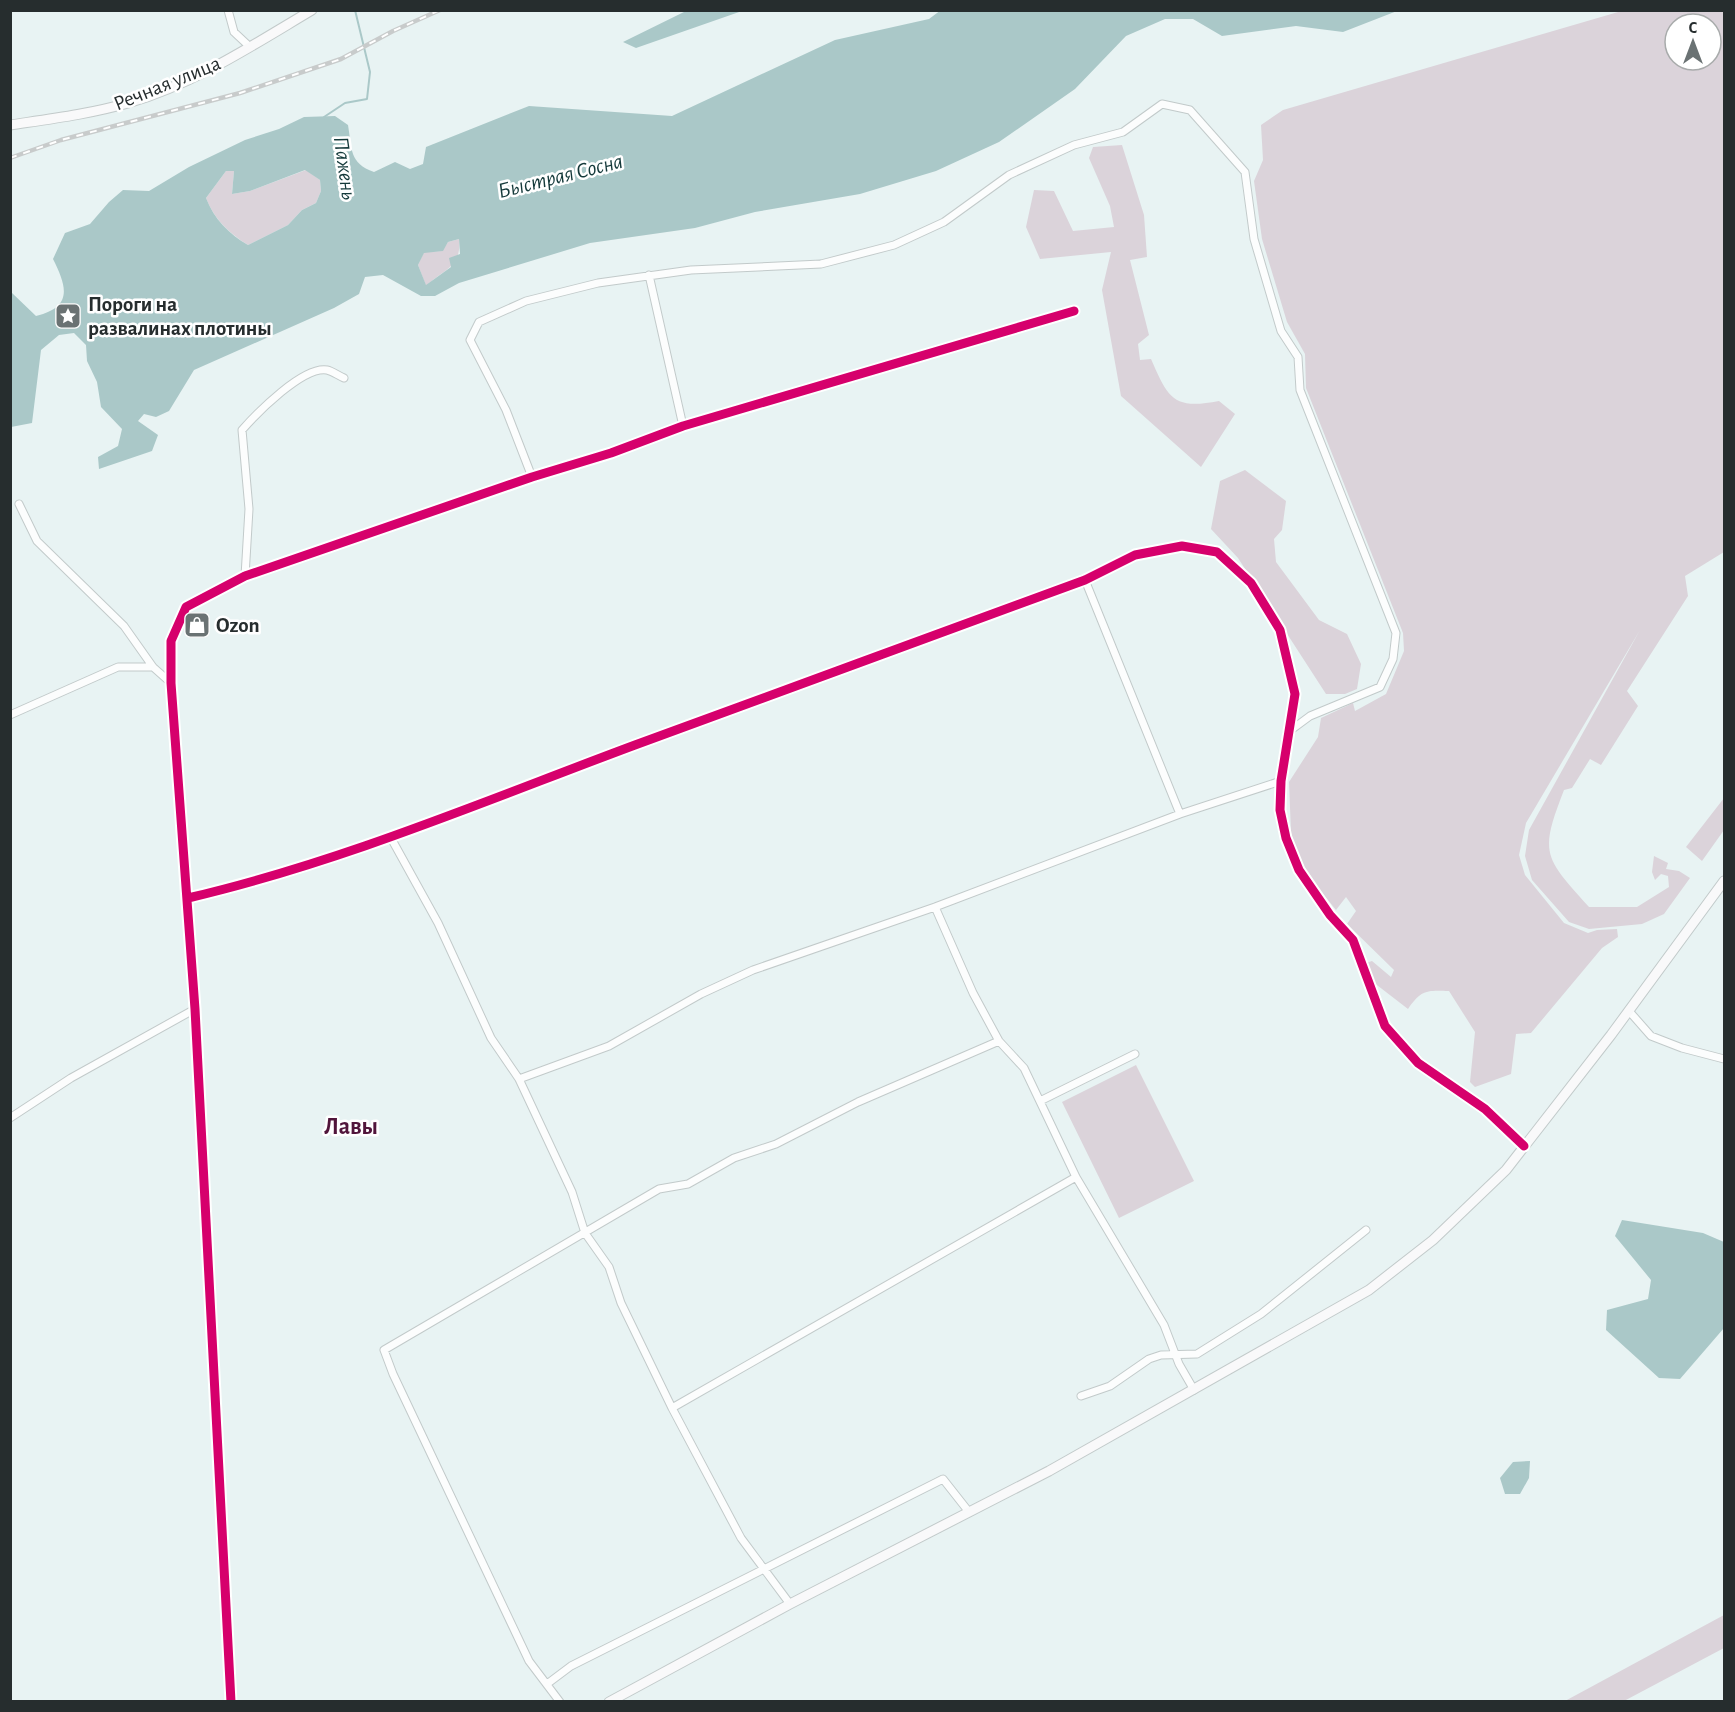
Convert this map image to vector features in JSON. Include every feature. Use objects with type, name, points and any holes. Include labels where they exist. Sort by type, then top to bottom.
[{"type":"street","points":[[228,10],[234,32],[250,47]]},
{"type":"street","name":"Речная улица","points":[[10,125],[62,118],[129,102],[195,76],[312,10]]},
{"type":"street","points":[[532,477],[506,410],[470,340],[479,322],[526,301],[649,275],[821,264],[894,245],[944,222],[1009,175],[1074,145],[1124,132],[1162,104],[1190,110],[1245,172],[1254,239],[1281,331],[1298,357],[1300,390],[1396,633],[1393,659],[1380,687],[1310,716],[1287,733]]},
{"type":"street","points":[[649,275],[683,426]]},
{"type":"street","points":[[231,1701],[195,1009],[171,683],[171,641],[186,607],[245,576],[532,477],[611,453],[683,426],[1074,311]]},
{"type":"street","points":[[245,576],[249,509],[242,430],[273,396],[316,371],[327,370],[344,378]]},
{"type":"street","points":[[19,504],[37,541],[124,626],[153,667],[171,683]]},
{"type":"street","points":[[188,898],[264,880],[391,838],[1085,580],[1135,555],[1182,546],[1217,552],[1251,583],[1280,630],[1295,694],[1287,733],[1280,810],[1286,838],[1299,870],[1329,915],[1353,940],[1384,1026],[1418,1063],[1485,1109],[1524,1146]]},
{"type":"street","points":[[1085,580],[1180,814]]},
{"type":"street","points":[[10,715],[118,667],[153,667]]},
{"type":"street","points":[[519,1079],[609,1046],[701,994],[753,970],[934,907],[1180,814],[1281,781]]},
{"type":"street","points":[[391,838],[438,923],[491,1038],[519,1079],[572,1192],[585,1233],[609,1266],[621,1303],[672,1408],[741,1538],[790,1604]]},
{"type":"street","points":[[609,1701],[969,1512],[1194,1390],[1369,1290],[1433,1240],[1506,1170],[1629,1011],[1725,880]]},
{"type":"street","points":[[934,907],[973,993],[999,1041],[1024,1068],[1077,1177],[1164,1325],[1194,1390]]},
{"type":"street","points":[[10,1118],[71,1078],[195,1009]]},
{"type":"street","points":[[1629,1011],[1651,1036],[1682,1048],[1725,1059]]},
{"type":"street","points":[[560,1701],[529,1661],[393,1374],[384,1350],[659,1189],[688,1184],[734,1158],[776,1144],[858,1102],[999,1041]]},
{"type":"street","points":[[1040,1101],[1135,1054]]},
{"type":"street","points":[[672,1408],[1077,1177]]},
{"type":"street","points":[[1082,1396],[1110,1386],[1149,1359],[1161,1355],[1177,1357],[1197,1354],[1261,1314],[1366,1230]]},
{"type":"street","points":[[547,1684],[571,1666],[943,1479],[969,1512]]},
{"type":"shaded area","points":[[1625,10],[1723,11],[1724,552],[1685,576],[1688,596],[1627,691],[1638,706],[1601,765],[1590,759],[1572,788],[1564,790],[1551,828],[1549,842],[1550,854],[1555,865],[1589,907],[1637,907],[1669,887],[1668,876],[1661,874],[1655,880],[1652,872],[1654,856],[1668,863],[1666,869],[1679,871],[1690,878],[1664,914],[1642,924],[1589,929],[1569,922],[1532,880],[1525,856],[1529,830],[1640,630],[1526,823],[1519,855],[1525,875],[1564,923],[1588,933],[1617,929],[1618,937],[1602,948],[1531,1033],[1516,1034],[1511,1074],[1475,1087],[1470,1082],[1475,1032],[1449,991],[1425,992],[1408,1009],[1373,982],[1366,963],[1372,961],[1391,977],[1394,970],[1347,924],[1356,911],[1346,897],[1336,910],[1311,879],[1294,847],[1291,833],[1289,782],[1318,737],[1321,718],[1353,703],[1355,711],[1386,694],[1404,651],[1403,633],[1306,388],[1305,354],[1287,322],[1262,239],[1254,181],[1263,160],[1261,125],[1283,110]]},
{"type":"shaded area","points":[[1122,145],[1144,215],[1147,257],[1130,260],[1149,335],[1138,344],[1140,360],[1151,359],[1162,383],[1174,398],[1191,404],[1219,401],[1235,414],[1201,467],[1121,396],[1102,290],[1111,252],[1040,259],[1026,227],[1034,190],[1054,191],[1073,231],[1114,227],[1110,206],[1089,158],[1093,147]]},
{"type":"shaded area","points":[[306,170],[320,180],[321,191],[316,203],[302,210],[288,225],[248,245],[223,225],[213,213],[206,198],[226,171],[234,171],[232,194],[250,191]]},
{"type":"shaded area","points":[[459,239],[458,256],[455,262],[426,286],[418,265],[424,252],[442,251],[448,242]]},
{"type":"shaded area","points":[[1245,470],[1286,501],[1282,530],[1274,539],[1276,562],[1319,620],[1347,634],[1361,664],[1357,689],[1345,694],[1326,694],[1238,558],[1211,529],[1220,481]]},
{"type":"shaded area","points":[[1724,798],[1724,830],[1702,861],[1686,847]]},
{"type":"shaded area","points":[[1136,1065],[1194,1181],[1119,1218],[1062,1102]]},
{"type":"shaded area","points":[[1724,1615],[1724,1648],[1624,1701],[1565,1701]]},
{"type":"water","points":[[688,10],[742,11],[636,48],[623,42]]},
{"type":"water","name":"Быстрая Сосна","points":[[941,10],[1397,11],[1343,32],[1296,26],[1222,36],[1193,19],[1165,19],[1126,36],[1075,89],[999,142],[936,171],[860,194],[755,212],[695,228],[590,243],[459,283],[435,296],[421,296],[383,275],[365,277],[359,294],[334,308],[194,370],[169,411],[156,417],[144,414],[138,421],[158,435],[152,451],[99,469],[98,457],[118,446],[122,429],[101,407],[97,382],[87,361],[86,345],[74,333],[59,335],[41,350],[32,423],[11,427],[11,292],[36,316],[56,307],[64,295],[64,287],[53,259],[65,233],[90,224],[123,190],[149,191],[189,167],[245,140],[279,129],[304,117],[335,116],[348,125],[351,148],[356,160],[374,172],[395,162],[410,169],[423,164],[426,147],[529,106],[672,116],[835,40],[929,19]],"holes":[[[305,170],[320,180],[321,191],[316,203],[302,210],[288,225],[248,245],[223,225],[213,213],[206,198],[226,171],[234,171],[232,194],[250,191]],[[459,239],[460,254],[449,258],[451,267],[426,285],[418,265],[424,253],[443,251],[448,242]]]},
{"type":"water","points":[[1622,1220],[1703,1233],[1724,1242],[1724,1328],[1680,1379],[1659,1378],[1606,1330],[1607,1310],[1648,1299],[1651,1280],[1615,1236]]},
{"type":"water","points":[[1530,1461],[1529,1478],[1520,1494],[1505,1494],[1500,1478],[1513,1462]]},
{"type":"waterway","name":"Пажень","points":[[324,119],[345,103],[367,99],[370,72],[355,10]]},
{"type":"railway","points":[[10,158],[61,140],[240,93],[341,59],[393,31],[440,10]]},
{"type":"cycle path","points":[[231,1702],[195,1009],[171,683],[171,641],[186,607],[245,576],[532,477],[611,453],[683,426],[1074,311]]},
{"type":"cycle path","points":[[188,898],[302,867],[414,829],[691,724],[1085,580],[1135,555],[1182,546],[1217,552],[1251,583],[1280,630],[1295,694],[1281,781],[1280,810],[1286,838],[1299,870],[1330,915],[1353,940],[1385,1026],[1418,1063],[1485,1109],[1524,1146]]},
{"type":"place","name":"Пороги на развалинах плотины","points":[[68,316]]},
{"type":"place","name":"Ozon","points":[[197,625]]},
{"type":"district","name":"Лавы","points":[[351,1126]]}]
